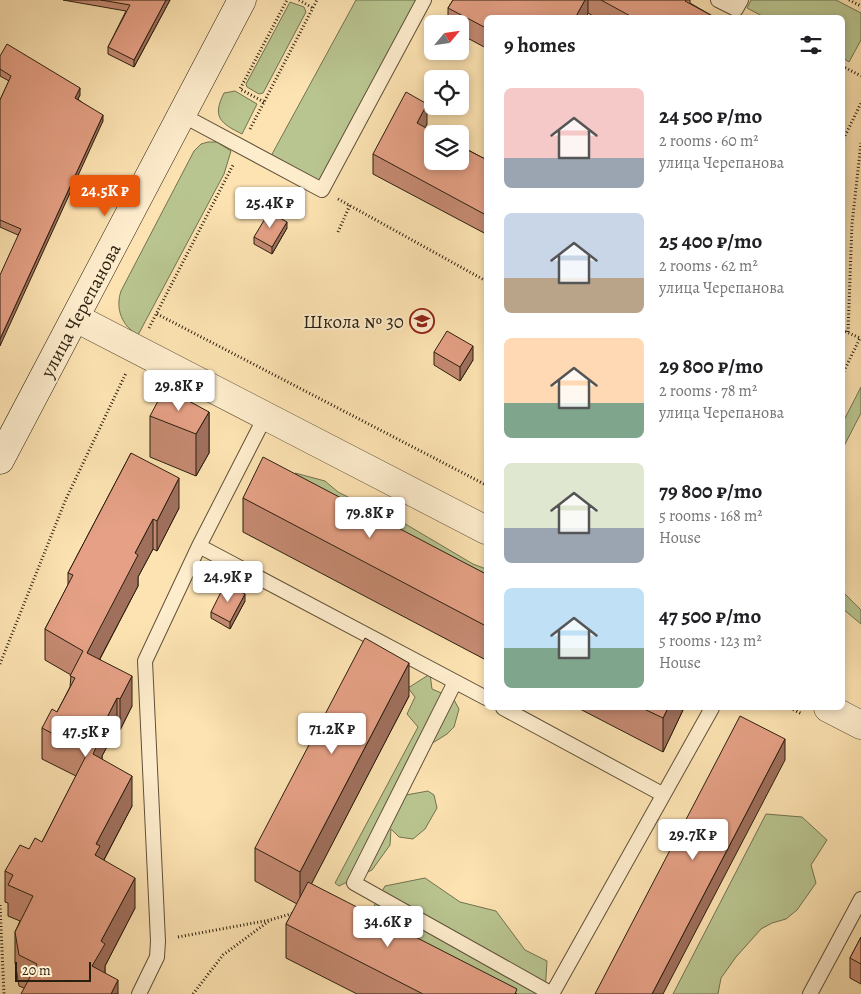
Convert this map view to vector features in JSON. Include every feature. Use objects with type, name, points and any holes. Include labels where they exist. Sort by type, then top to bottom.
[{"type":"main road","name":"улица Черепанова","points":[[0,460],[242,0]]},
{"type":"main road","points":[[76,318],[484,529]]},
{"type":"main road","points":[[832,710],[861,725]]},
{"type":"lane","points":[[182,115],[322,190],[424,0]]},
{"type":"lane","points":[[718,0],[736,9],[741,0]]},
{"type":"lane","points":[[139,994],[157,957],[158,941],[145,662],[199,546],[265,417]]},
{"type":"lane","points":[[199,546],[484,697]]},
{"type":"lane","points":[[455,682],[354,883],[552,994],[662,794],[711,710]]},
{"type":"lane","points":[[507,710],[662,794]]},
{"type":"lane","points":[[810,994],[861,899]]},
{"type":"path","points":[[264,102],[240,89],[287,0]]},
{"type":"path","points":[[299,0],[313,8]]},
{"type":"path","points":[[0,664],[66,499],[138,350],[316,0]]},
{"type":"path","points":[[849,0],[861,6]]},
{"type":"path","points":[[845,68],[861,76]]},
{"type":"path","points":[[845,136],[861,103]]},
{"type":"path","points":[[848,332],[852,224],[861,143]]},
{"type":"path","points":[[322,190],[484,280]]},
{"type":"path","points":[[338,232],[350,205]]},
{"type":"path","points":[[157,314],[484,484]]},
{"type":"path","points":[[845,331],[860,338],[845,369]]},
{"type":"path","points":[[0,905],[4,994]]},
{"type":"path","points":[[158,941],[270,920],[298,912]]},
{"type":"path","points":[[192,994],[224,955],[270,920]]},
{"type":"green space","points":[[356,0],[418,0],[321,183],[271,156]]},
{"type":"green space","points":[[751,0],[836,0],[861,13],[861,40],[849,62],[845,59],[845,15],[760,15],[747,8]]},
{"type":"green space","points":[[290,2],[304,7],[306,12],[263,93],[259,94],[247,87],[246,84]]},
{"type":"green space","points":[[235,91],[257,104],[242,134],[223,123],[219,114],[220,101],[224,93]]},
{"type":"green space","points":[[217,142],[231,151],[224,174],[138,335],[128,327],[121,316],[119,298],[121,291],[194,151],[201,144]]},
{"type":"green space","points":[[861,387],[861,413],[845,444],[845,418]]},
{"type":"green space","points":[[295,473],[325,481],[338,492],[366,506],[385,512],[473,564],[484,568],[484,598],[286,492]]},
{"type":"green space","points":[[845,594],[861,610],[861,624],[845,611]]},
{"type":"green space","points":[[430,674],[432,689],[453,698],[459,709],[454,727],[431,744],[408,776],[396,783],[406,795],[428,791],[434,795],[437,808],[425,829],[413,839],[399,837],[391,829],[390,845],[372,870],[339,886],[335,883],[418,727],[407,714],[415,697],[408,688]]},
{"type":"green space","points":[[766,814],[802,817],[827,840],[811,865],[816,883],[797,910],[786,919],[761,929],[736,957],[721,978],[718,994],[673,994]]},
{"type":"green space","points":[[425,878],[460,902],[496,911],[525,950],[547,961],[545,994],[485,994],[362,928],[385,886]]},
{"type":"building","points":[[101,0],[166,0],[134,60],[108,47],[130,5]]},
{"type":"building","points":[[453,0],[585,0],[577,15],[484,15],[484,27],[469,19],[469,15],[461,15],[448,8]]},
{"type":"building","points":[[601,0],[686,0],[711,15],[628,15]]},
{"type":"building","points":[[7,44],[80,88],[75,98],[103,115],[0,339],[0,275],[21,229],[0,220],[0,100],[11,76],[0,69],[0,56]]},
{"type":"building","points":[[406,92],[424,102],[424,110],[417,123],[424,127],[424,170],[469,170],[469,151],[484,158],[484,214],[373,154]]},
{"type":"building","points":[[269,212],[287,222],[272,247],[254,237]]},
{"type":"building","points":[[447,331],[473,346],[460,367],[434,352]]},
{"type":"building","points":[[165,388],[209,412],[196,434],[150,416]]},
{"type":"building","points":[[131,453],[179,478],[157,521],[153,519],[135,553],[138,555],[87,653],[132,676],[120,699],[117,698],[99,733],[102,735],[93,754],[132,776],[96,844],[100,846],[95,855],[135,878],[101,941],[105,944],[92,966],[118,980],[111,994],[21,994],[37,964],[19,955],[15,932],[33,896],[8,885],[13,875],[5,871],[20,845],[29,849],[35,838],[42,842],[88,752],[42,728],[52,709],[57,712],[75,678],[70,676],[83,651],[45,629],[73,575],[68,573]]},
{"type":"building","points":[[263,457],[484,573],[484,625],[243,498]]},
{"type":"building","points":[[225,584],[245,594],[230,622],[211,612]]},
{"type":"building","points":[[365,638],[409,663],[300,872],[255,848]]},
{"type":"building","points":[[646,710],[667,710],[663,718]]},
{"type":"building","points":[[740,716],[785,739],[652,994],[595,994]]},
{"type":"building","points":[[308,882],[517,989],[515,994],[423,994],[286,924]]},
{"type":"building","points":[[861,937],[861,964],[850,958]]},
{"type":"place","name":"Школа № 30","points":[[422,321]]}]
